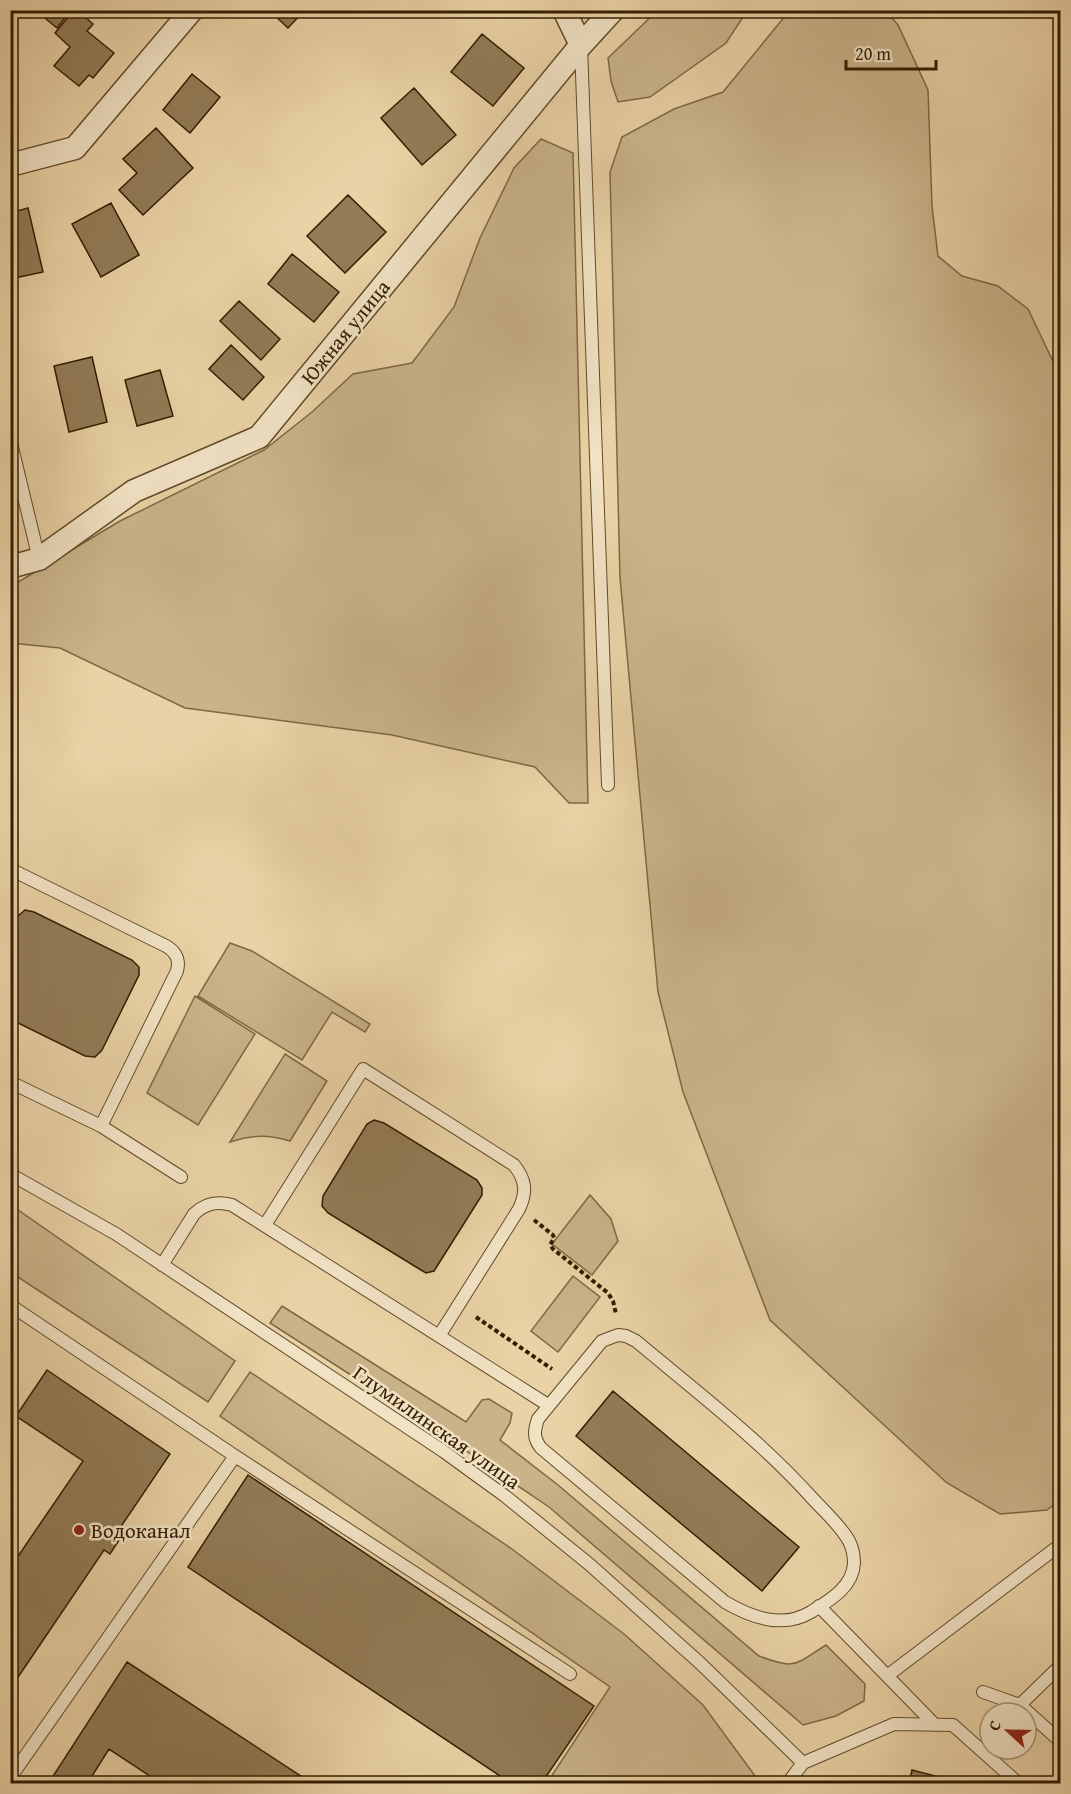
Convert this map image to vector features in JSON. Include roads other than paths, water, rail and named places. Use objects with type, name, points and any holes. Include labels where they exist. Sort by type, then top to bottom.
[{"type":"street","points":[[10,165],[75,148],[192,10]]},
{"type":"street","points":[[564,10],[581,45]]},
{"type":"street","name":"Южная улица","points":[[10,567],[39,559],[134,490],[259,437],[581,45],[613,10]]},
{"type":"lane","points":[[581,45],[608,785]]},
{"type":"lane","points":[[10,439],[39,559]]},
{"type":"lane","points":[[10,869],[166,946],[177,956],[179,964],[177,971],[101,1126]]},
{"type":"lane","points":[[265,1225],[363,1069],[514,1165],[522,1175],[525,1188],[524,1198],[439,1336]]},
{"type":"lane","points":[[10,1082],[101,1126],[181,1176]]},
{"type":"lane","name":"Глумилинская улица","points":[[10,1174],[116,1234],[443,1450],[505,1496],[589,1564],[700,1663],[803,1763]]},
{"type":"lane","points":[[162,1265],[200,1208],[222,1202],[232,1205],[548,1405]]},
{"type":"lane","points":[[10,1305],[235,1456],[570,1674]]},
{"type":"lane","points":[[618,1335],[636,1341],[757,1442],[795,1479],[843,1533],[852,1550],[854,1565],[851,1576],[842,1591],[799,1618],[780,1621],[747,1614],[725,1602],[541,1448],[535,1438],[534,1430],[537,1419],[548,1405],[602,1341],[618,1335]]},
{"type":"lane","points":[[10,1778],[235,1456]]},
{"type":"lane","points":[[887,1676],[1060,1545]]},
{"type":"lane","points":[[819,1606],[935,1725]]},
{"type":"lane","points":[[1024,1701],[1060,1666]]},
{"type":"lane","points":[[983,1692],[1009,1701]]},
{"type":"lane","points":[[1038,1721],[1060,1740]]},
{"type":"lane","points":[[787,1784],[803,1763],[894,1725],[953,1725],[1018,1783]]},
{"type":"place","name":"Водоканал","points":[[79,1530]]}]
